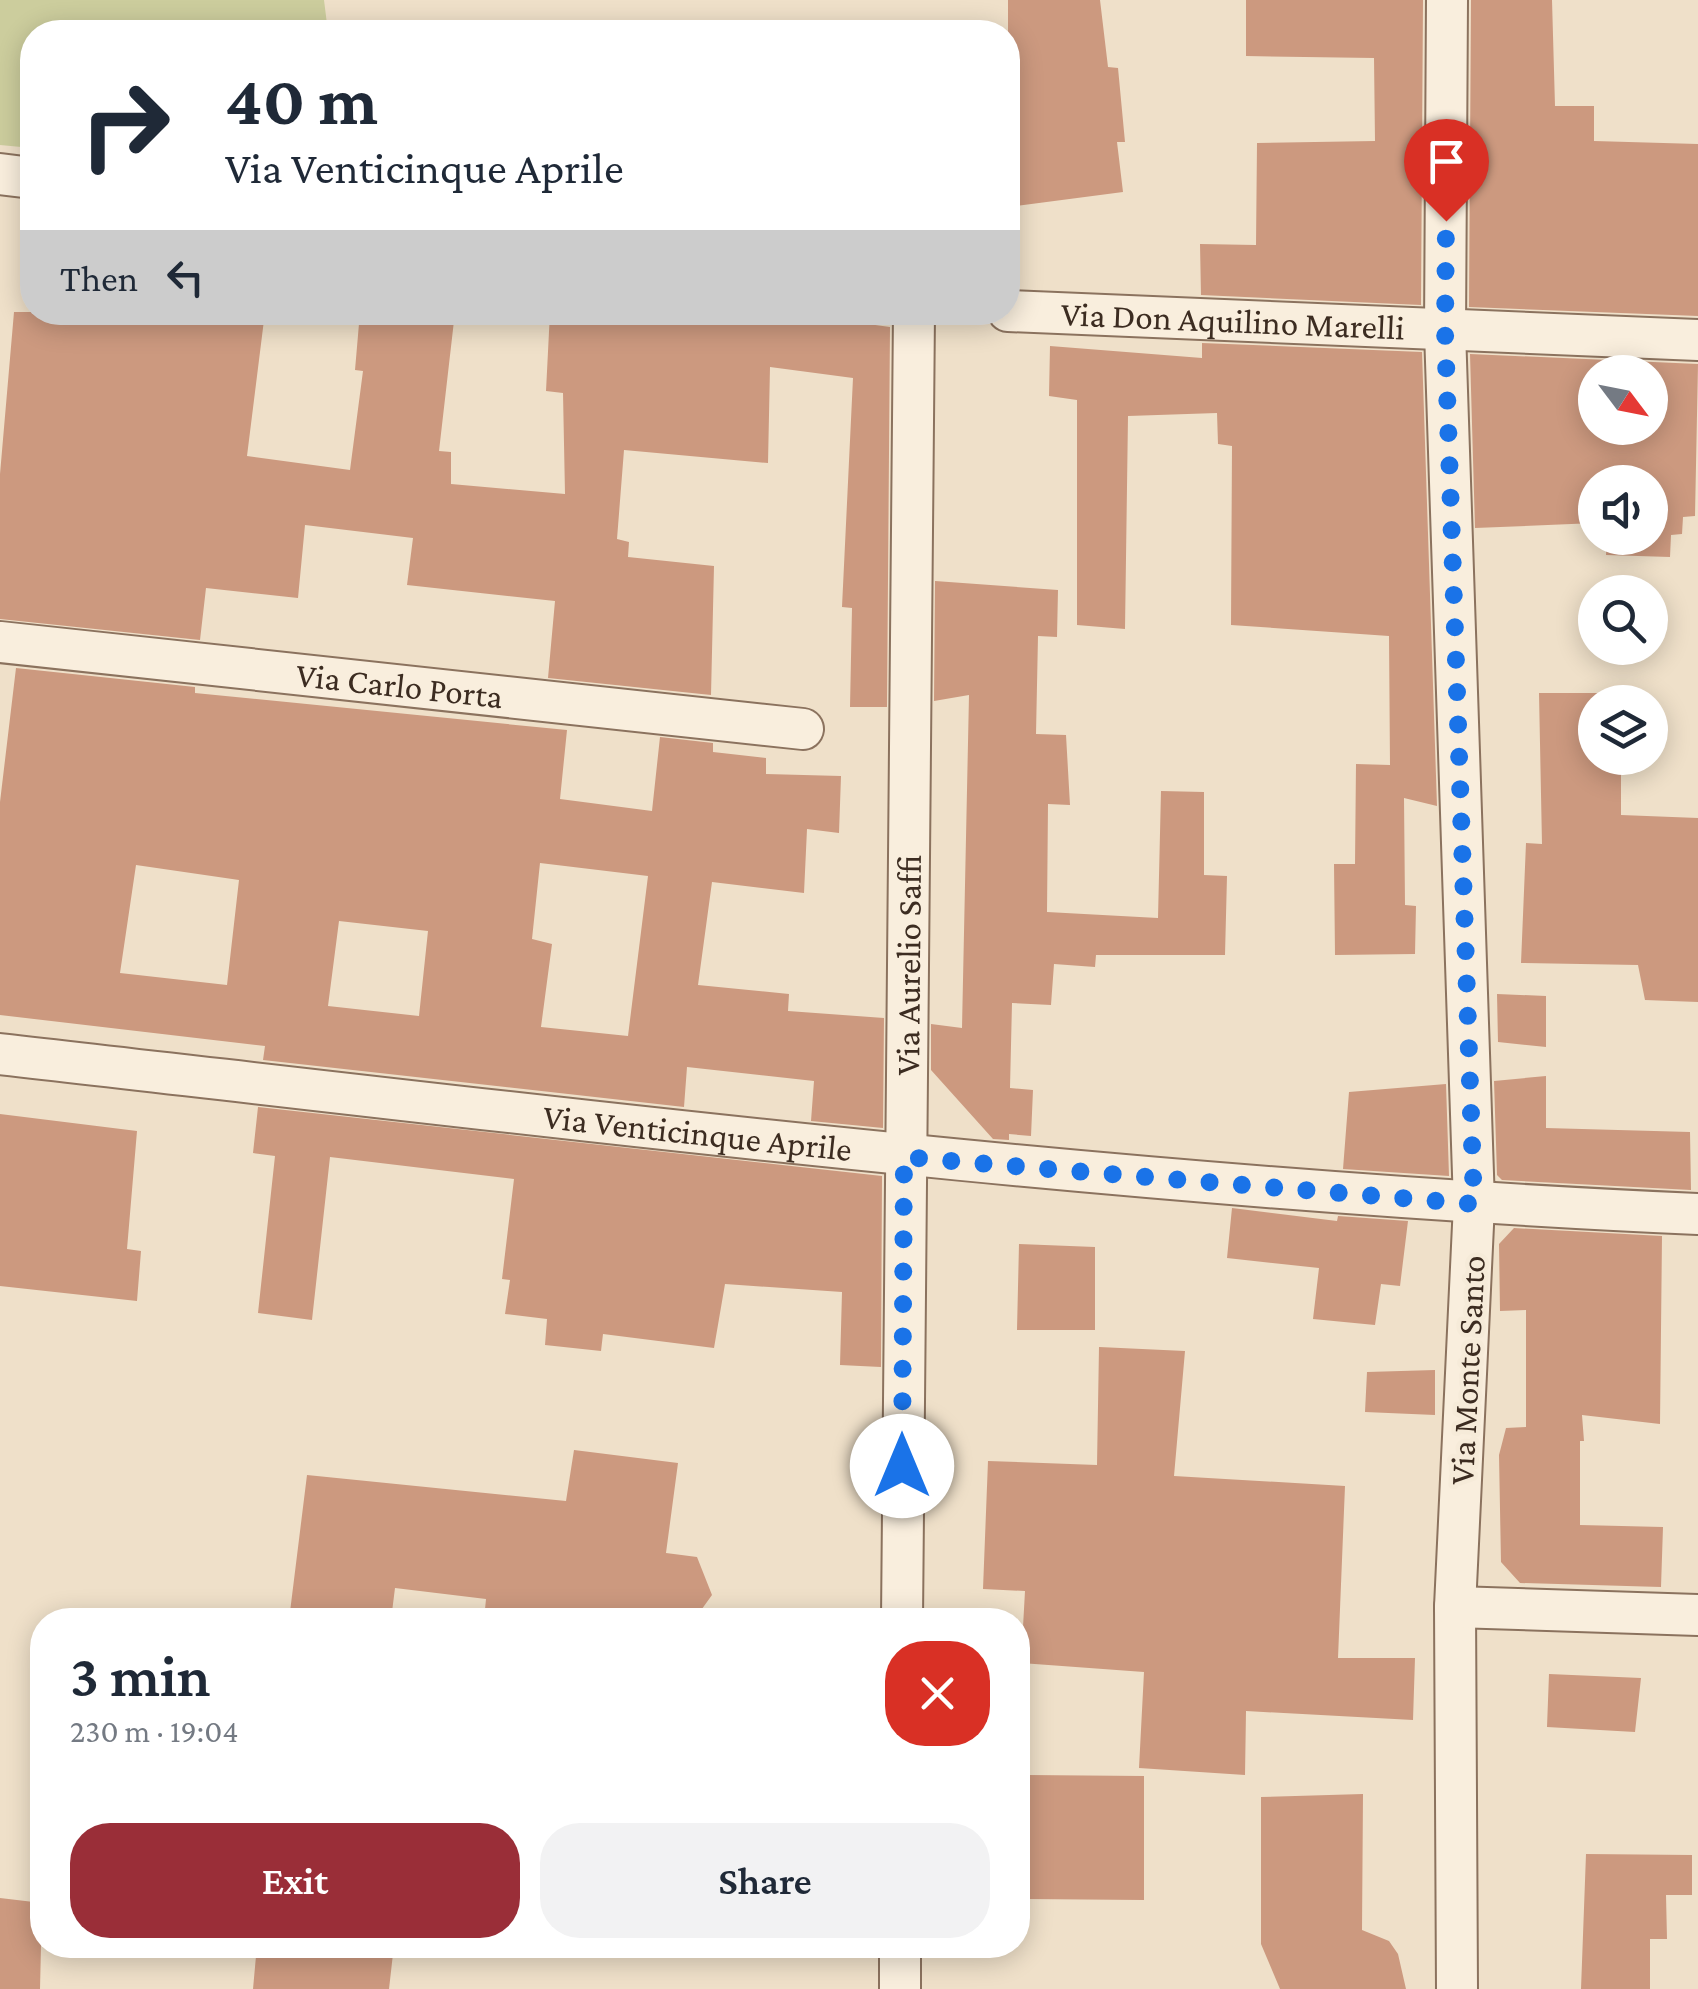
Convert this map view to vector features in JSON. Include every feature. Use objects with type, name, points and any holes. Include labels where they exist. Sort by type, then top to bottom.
[{"type":"street","name":"Via Monte Santo","points":[[1446,0],[1445,331],[1474,1204],[1455,1608],[1457,1989]]},
{"type":"street","name":"Via Don Aquilino Marelli","points":[[1020,313],[1698,340]]},
{"type":"street","name":"Via Aurelio Saffi","points":[[902,1608],[914,325]]},
{"type":"street","name":"Via Carlo Porta","points":[[0,642],[803,730]]},
{"type":"street","name":"Via Venticinque Aprile","points":[[0,1054],[904,1157],[1474,1204],[1698,1214]]},
{"type":"street","points":[[1455,1608],[1698,1615]]},
{"type":"street","points":[[900,1958],[900,1989]]},
{"type":"green space","points":[[0,0],[324,0],[326,20],[20,20],[20,147],[0,145]]},
{"type":"building","points":[[1008,0],[1100,0],[1108,67],[1118,68],[1125,142],[1117,142],[1123,192],[1020,205],[1020,20],[1008,20]]},
{"type":"building","points":[[1246,0],[1423,0],[1421,305],[1201,295],[1200,244],[1256,245],[1257,143],[1375,141],[1374,58],[1246,56]]},
{"type":"building","points":[[1471,0],[1552,0],[1555,106],[1594,106],[1594,141],[1698,144],[1698,316],[1469,307]]},
{"type":"building","points":[[14,312],[20,312],[20,325],[263,325],[247,456],[350,470],[363,371],[355,370],[359,325],[454,325],[439,451],[451,452],[451,484],[565,494],[563,393],[546,391],[549,325],[890,327],[887,707],[850,707],[852,608],[842,607],[853,378],[770,367],[768,463],[624,450],[617,539],[629,542],[628,557],[714,566],[711,695],[548,678],[555,601],[407,585],[413,538],[305,525],[298,598],[206,588],[200,640],[0,619],[0,474]]},
{"type":"building","points":[[1202,343],[1422,352],[1437,806],[1404,798],[1405,905],[1416,906],[1415,954],[1335,955],[1334,864],[1355,864],[1356,764],[1390,765],[1389,636],[1231,625],[1232,446],[1218,444],[1217,413],[1128,416],[1125,629],[1077,625],[1077,400],[1049,396],[1050,346],[1202,358]]},
{"type":"building","points":[[1470,354],[1578,359],[1578,445],[1668,445],[1668,363],[1698,364],[1695,516],[1683,517],[1682,534],[1671,535],[1670,557],[1606,555],[1668,555],[1668,465],[1578,465],[1578,524],[1475,528]]},
{"type":"building","points":[[935,581],[1058,590],[1057,637],[1038,636],[1036,734],[1066,735],[1070,805],[1048,804],[1047,912],[1158,918],[1161,791],[1204,792],[1204,875],[1227,876],[1225,955],[1096,955],[1095,967],[1054,964],[1051,1005],[1012,1003],[1010,1088],[1033,1090],[1031,1136],[1009,1134],[1009,1140],[993,1139],[931,1070],[931,1024],[962,1028],[969,695],[934,701]]},
{"type":"building","points":[[16,668],[195,687],[195,693],[567,730],[560,799],[652,811],[660,737],[713,743],[713,752],[766,758],[766,774],[841,776],[839,833],[807,829],[804,893],[712,882],[698,985],[789,994],[788,1011],[884,1018],[883,1128],[811,1121],[814,1081],[687,1067],[684,1107],[263,1060],[265,1046],[0,1015],[0,802]],"holes":[[[540,863],[648,876],[628,1036],[541,1027],[552,944],[532,939]],[[136,865],[239,880],[227,985],[120,973]],[[339,921],[428,931],[419,1016],[328,1006]]]},
{"type":"building","points":[[1539,693],[1578,693],[1578,775],[1621,775],[1621,815],[1698,818],[1698,1002],[1645,1000],[1638,965],[1521,963],[1526,843],[1542,844]]},
{"type":"building","points":[[1497,994],[1546,996],[1546,1047],[1498,1042]]},
{"type":"building","points":[[1546,1076],[1546,1128],[1690,1132],[1691,1190],[1502,1180],[1497,1175],[1494,1081]]},
{"type":"building","points":[[1446,1084],[1449,1176],[1343,1169],[1349,1092]]},
{"type":"building","points":[[258,1107],[882,1176],[881,1367],[840,1365],[842,1292],[725,1284],[714,1348],[603,1334],[601,1351],[545,1345],[547,1319],[505,1314],[510,1280],[502,1279],[514,1179],[330,1157],[312,1320],[258,1313],[275,1156],[253,1153]]},
{"type":"building","points":[[0,1114],[137,1131],[127,1249],[141,1251],[137,1301],[0,1286]]},
{"type":"building","points":[[1232,1208],[1337,1221],[1338,1216],[1408,1221],[1400,1286],[1381,1284],[1375,1325],[1313,1319],[1319,1268],[1227,1258]]},
{"type":"building","points":[[1514,1228],[1662,1236],[1660,1424],[1582,1415],[1584,1441],[1580,1441],[1580,1525],[1663,1527],[1661,1587],[1520,1583],[1501,1562],[1499,1455],[1506,1428],[1526,1427],[1526,1310],[1500,1311],[1499,1244]]},
{"type":"building","points":[[1019,1244],[1095,1247],[1095,1330],[1017,1330]]},
{"type":"building","points":[[1099,1347],[1185,1351],[1174,1476],[1345,1486],[1338,1658],[1415,1658],[1413,1720],[1246,1711],[1245,1775],[1139,1768],[1144,1672],[1030,1664],[1030,1608],[1024,1608],[1025,1591],[983,1589],[988,1461],[1097,1465]]},
{"type":"building","points":[[1435,1370],[1435,1415],[1365,1412],[1367,1372]]},
{"type":"building","points":[[574,1450],[678,1463],[666,1553],[697,1557],[712,1595],[703,1608],[485,1608],[486,1599],[395,1588],[392,1608],[290,1608],[307,1475],[566,1501]]},
{"type":"building","points":[[1549,1674],[1641,1678],[1635,1732],[1547,1727]]},
{"type":"building","points":[[1030,1775],[1144,1776],[1144,1900],[1030,1899]]},
{"type":"building","points":[[1363,1794],[1362,1930],[1389,1941],[1398,1954],[1406,1989],[1280,1989],[1261,1944],[1261,1797]]},
{"type":"building","points":[[1586,1854],[1692,1855],[1692,1895],[1666,1895],[1667,1939],[1650,1939],[1650,1989],[1581,1989]]},
{"type":"building","points":[[0,1898],[30,1902],[30,1958],[41,1958],[40,1989],[0,1989]]},
{"type":"building","points":[[256,1958],[393,1958],[389,1989],[253,1989]]},
{"type":"route","points":[[902,1466],[904,1157],[1474,1204],[1445,331],[1446,221]]}]
